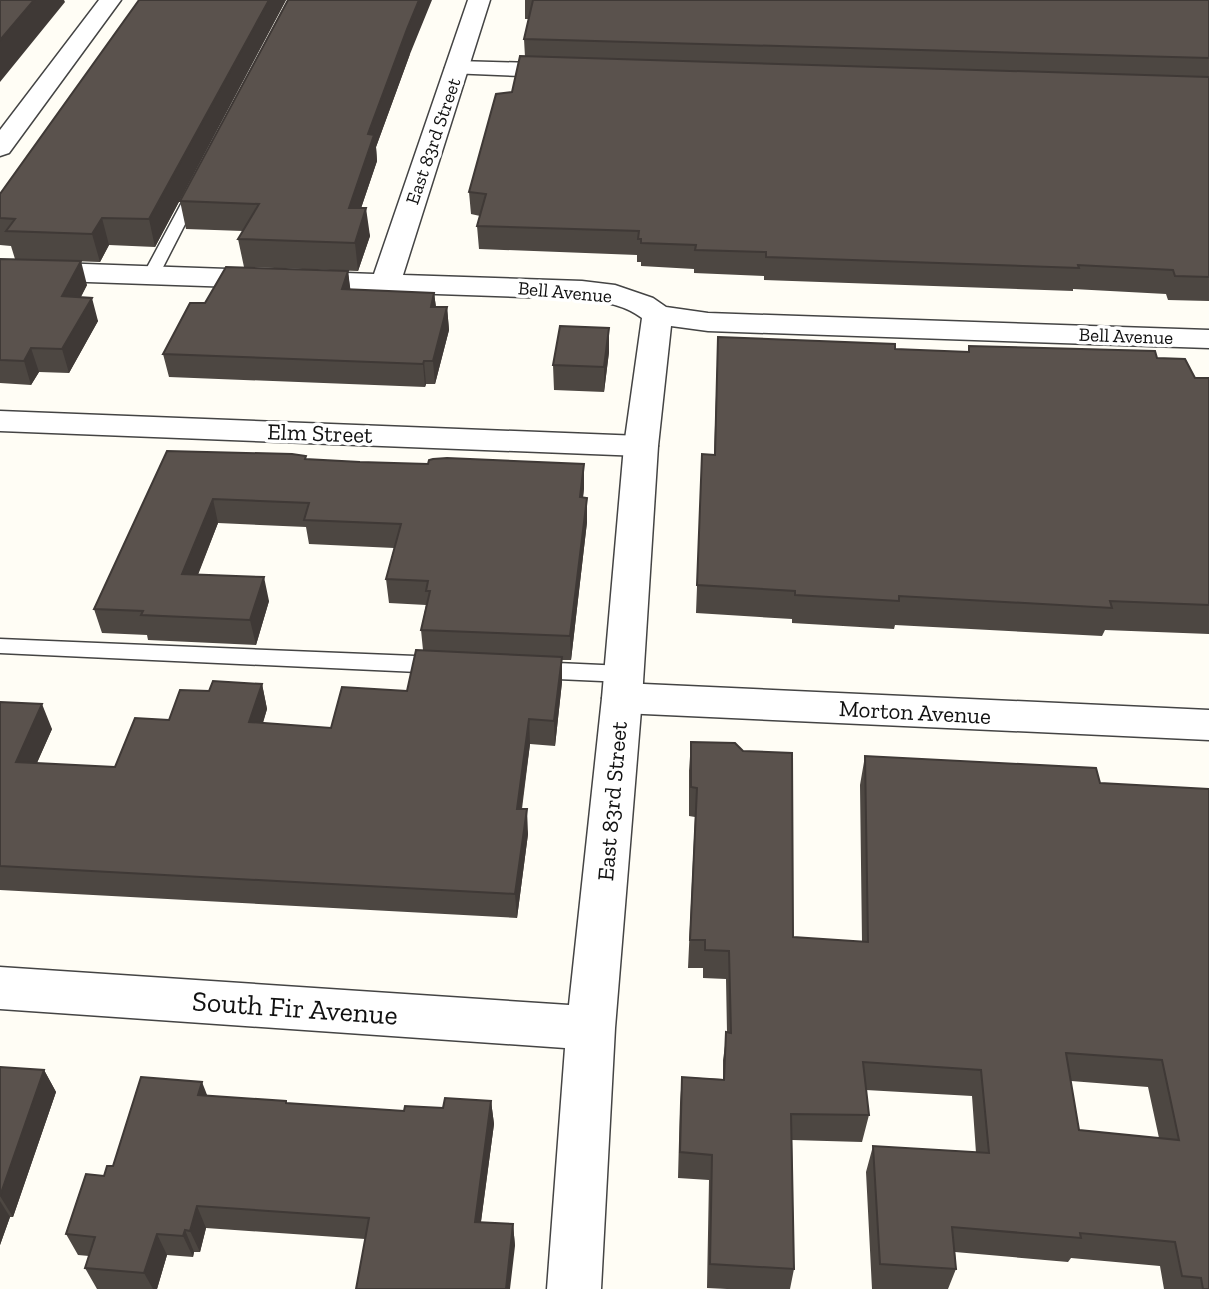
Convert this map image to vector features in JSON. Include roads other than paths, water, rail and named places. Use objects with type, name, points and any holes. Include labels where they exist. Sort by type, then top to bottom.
[{"type":"street","points":[[0,148],[110,0]]},
{"type":"street","name":"East 83rd Street","points":[[386,282],[478,0]]},
{"type":"street","points":[[457,68],[597,72]]},
{"type":"street","name":"Bell Avenue","points":[[0,270],[582,290],[615,294],[642,304],[657,315],[708,321],[1209,338]]},
{"type":"street","name":"East 83rd Street","points":[[575,1289],[591,1028],[623,686],[641,446],[657,315]]},
{"type":"street","name":"Elm Street","points":[[0,421],[641,446]]},
{"type":"street","name":"Morton Avenue","points":[[623,686],[1209,726]]},
{"type":"street","name":"South Fir Avenue","points":[[0,988],[591,1028]]},
{"type":"lane","points":[[151,275],[201,179]]},
{"type":"lane","points":[[0,646],[457,666]]},
{"type":"lane","points":[[513,669],[623,686]]}]
